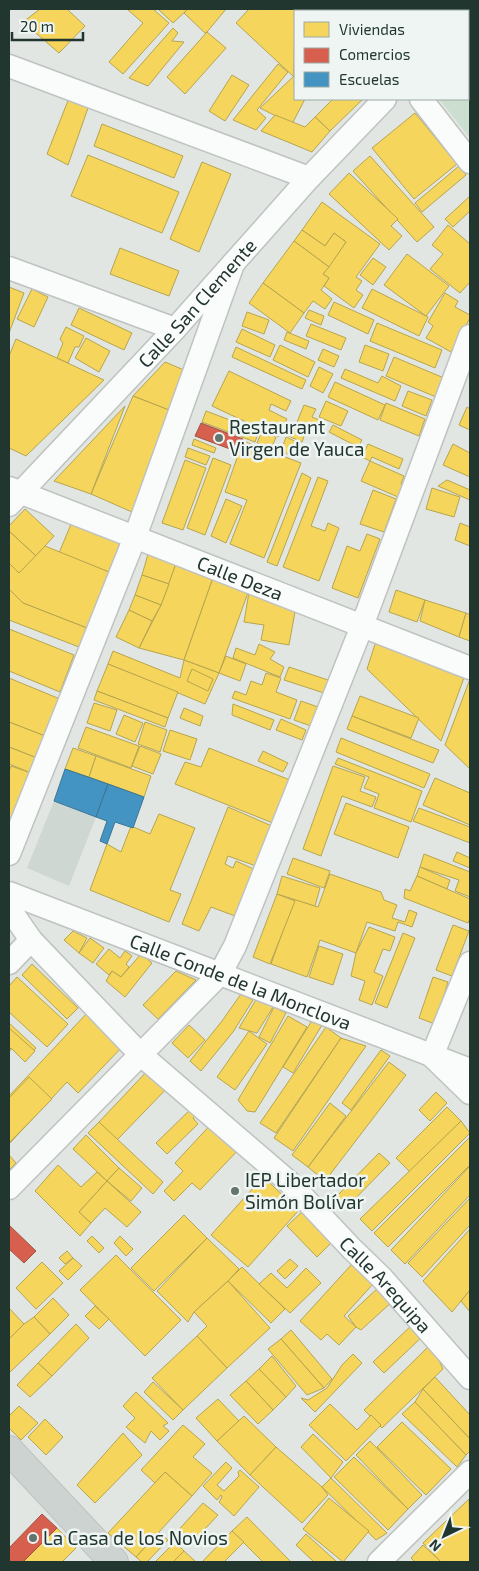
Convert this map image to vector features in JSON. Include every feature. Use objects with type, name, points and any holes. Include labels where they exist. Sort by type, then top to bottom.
[{"type":"main road","points":[[9,1450],[114,1562]]},
{"type":"street","points":[[9,66],[309,178]]},
{"type":"street","name":"Calle San Clemente","points":[[13,495],[176,329],[309,178],[383,100]]},
{"type":"street","points":[[422,100],[470,162]]},
{"type":"street","points":[[9,854],[135,537],[233,264]]},
{"type":"street","points":[[9,268],[176,329]]},
{"type":"street","points":[[9,1188],[220,974],[235,946],[362,626],[470,336]]},
{"type":"street","name":"Calle Deza","points":[[13,495],[135,537],[470,668]]},
{"type":"street","name":"Calle Conde de la Monclova","points":[[9,893],[470,1070]]},
{"type":"street","name":"Calle Arequipa","points":[[9,908],[31,940],[140,1054],[289,1182],[382,1278],[470,1378]]},
{"type":"street","points":[[9,963],[31,940]]},
{"type":"street","points":[[470,963],[432,1056],[470,1093]]},
{"type":"street","points":[[379,1562],[470,1472]]},
{"type":"shaded area","points":[[54,801],[96,817],[69,886],[27,868]]},
{"type":"green space","points":[[470,56],[470,138],[440,100],[469,100]]},
{"type":"building: Viviendas","points":[[40,9],[67,9],[85,26],[59,53],[23,22]]},
{"type":"building: Viviendas","points":[[127,9],[153,9],[169,23],[123,74],[109,62],[143,23]]},
{"type":"building: Viviendas","points":[[158,9],[188,9],[173,23]]},
{"type":"building: Viviendas","points":[[188,9],[226,9],[205,33],[184,13]]},
{"type":"building: Viviendas","points":[[249,9],[344,10],[294,10],[294,77],[236,23]]},
{"type":"building: Viviendas","points":[[173,28],[178,33],[172,41],[184,42],[148,86],[129,78]]},
{"type":"building: Viviendas","points":[[207,32],[226,48],[185,94],[167,77]]},
{"type":"building: Viviendas","points":[[278,64],[288,72],[257,110],[266,118],[256,130],[233,120]]},
{"type":"building: Viviendas","points":[[232,75],[249,85],[225,121],[209,111]]},
{"type":"building: Viviendas","points":[[294,76],[294,100],[304,100],[292,124],[260,108]]},
{"type":"building: Viviendas","points":[[69,98],[88,108],[68,165],[47,154]]},
{"type":"building: Viviendas","points":[[332,100],[362,100],[330,131],[315,117]]},
{"type":"building: Viviendas","points":[[415,113],[457,164],[414,199],[372,148]]},
{"type":"building: Viviendas","points":[[275,115],[305,127],[315,117],[330,131],[312,152],[261,131]]},
{"type":"building: Viviendas","points":[[102,124],[183,156],[174,178],[94,146]]},
{"type":"building: Viviendas","points":[[88,155],[179,192],[162,233],[71,196]]},
{"type":"building: Viviendas","points":[[370,156],[434,227],[417,242],[353,171]]},
{"type":"building: Viviendas","points":[[202,162],[231,174],[199,252],[170,239]]},
{"type":"building: Viviendas","points":[[459,166],[466,175],[422,212],[415,203]]},
{"type":"building: Viviendas","points":[[349,173],[398,219],[391,226],[402,236],[389,250],[329,194]]},
{"type":"building: Viviendas","points":[[470,196],[470,211],[453,227],[445,219]]},
{"type":"building: Viviendas","points":[[322,202],[380,244],[356,277],[362,281],[356,290],[363,295],[354,308],[324,286],[329,278],[323,274],[346,242],[334,233],[325,246],[302,230]]},
{"type":"building: Viviendas","points":[[448,225],[470,244],[470,282],[460,293],[430,269],[443,254],[432,245]]},
{"type":"building: Viviendas","points":[[302,230],[325,246],[334,233],[346,242],[329,267],[294,241]]},
{"type":"building: Viviendas","points":[[294,241],[329,267],[323,274],[329,278],[321,290],[332,299],[325,309],[313,301],[304,313],[263,283]]},
{"type":"building: Viviendas","points":[[120,248],[179,271],[169,296],[110,274]]},
{"type":"building: Viviendas","points":[[407,254],[449,286],[426,316],[384,285]]},
{"type":"building: Viviendas","points":[[373,258],[386,267],[373,285],[360,275]]},
{"type":"building: Viviendas","points":[[263,283],[304,313],[290,333],[249,303]]},
{"type":"building: Viviendas","points":[[9,287],[24,293],[9,333]]},
{"type":"building: Viviendas","points":[[32,289],[48,297],[34,327],[17,319]]},
{"type":"building: Viviendas","points":[[372,289],[428,317],[419,336],[362,308]]},
{"type":"building: Viviendas","points":[[445,293],[458,301],[455,307],[470,315],[451,352],[426,338],[433,326],[428,322]]},
{"type":"building: Viviendas","points":[[334,302],[374,320],[368,334],[328,315]]},
{"type":"building: Viviendas","points":[[79,308],[132,333],[124,350],[71,325]]},
{"type":"building: Viviendas","points":[[309,310],[324,316],[321,325],[305,318]]},
{"type":"building: Viviendas","points":[[247,312],[269,320],[264,334],[242,326]]},
{"type":"building: Viviendas","points":[[377,323],[442,350],[435,368],[370,341]]},
{"type":"building: Viviendas","points":[[311,324],[346,338],[341,350],[306,336]]},
{"type":"building: Viviendas","points":[[66,327],[84,336],[79,347],[75,347],[68,363],[57,358],[63,343],[60,339]]},
{"type":"building: Viviendas","points":[[242,329],[275,345],[270,357],[236,342]]},
{"type":"building: Viviendas","points":[[287,332],[309,341],[306,349],[284,340]]},
{"type":"building: Viviendas","points":[[86,338],[110,351],[99,372],[75,358]]},
{"type":"building: Viviendas","points":[[16,339],[104,380],[26,456],[9,448],[9,356]]},
{"type":"building: Viviendas","points":[[280,345],[315,362],[308,377],[273,360]]},
{"type":"building: Viviendas","points":[[365,345],[389,354],[383,371],[359,362]]},
{"type":"building: Viviendas","points":[[236,347],[306,380],[302,389],[232,357]]},
{"type":"building: Viviendas","points":[[323,349],[339,356],[334,367],[318,360]]},
{"type":"building: Viviendas","points":[[394,357],[444,378],[436,397],[386,376]]},
{"type":"building: Viviendas","points":[[165,362],[184,370],[169,410],[133,396]]},
{"type":"building: Viviendas","points":[[319,367],[333,374],[323,393],[310,386]]},
{"type":"building: Viviendas","points":[[345,369],[378,383],[382,376],[401,386],[395,401],[341,378]]},
{"type":"building: Viviendas","points":[[229,371],[291,401],[286,411],[271,404],[269,410],[287,419],[278,437],[212,406]]},
{"type":"building: Viviendas","points":[[335,382],[385,405],[378,420],[328,397]]},
{"type":"building: Viviendas","points":[[408,391],[432,400],[426,416],[402,406]]},
{"type":"building: Viviendas","points":[[133,396],[169,410],[132,512],[91,494]]},
{"type":"building: Viviendas","points":[[326,401],[348,411],[341,426],[319,417]]},
{"type":"building: Viviendas","points":[[386,403],[425,419],[419,436],[380,420]]},
{"type":"building: Viviendas","points":[[304,405],[316,409],[312,417],[322,421],[318,431],[297,422]]},
{"type":"building: Viviendas","points":[[125,406],[91,494],[54,481]]},
{"type":"building: Viviendas","points":[[467,407],[470,409],[470,430],[459,425]]},
{"type":"building: Viviendas","points":[[206,411],[259,431],[255,442],[202,422]]},
{"type":"building: Viviendas","points":[[291,425],[306,431],[302,442],[286,435]]},
{"type":"building: Viviendas","points":[[333,425],[362,440],[358,447],[329,432]]},
{"type":"building: Viviendas","points":[[262,431],[276,437],[271,449],[257,443]]},
{"type":"building: Viviendas","points":[[286,437],[299,443],[293,456],[281,451]]},
{"type":"building: Viviendas","points":[[194,439],[216,448],[214,453],[192,445]]},
{"type":"building: Viviendas","points":[[243,441],[301,463],[264,558],[230,544],[247,500],[225,492]]},
{"type":"building: Viviendas","points":[[368,444],[403,459],[399,469],[372,457],[370,461],[362,457]]},
{"type":"building: Viviendas","points":[[453,444],[470,453],[470,477],[443,465]]},
{"type":"building: Viviendas","points":[[188,448],[210,456],[206,465],[185,457]]},
{"type":"building: Viviendas","points":[[213,458],[231,465],[205,535],[187,528]]},
{"type":"building: Viviendas","points":[[185,460],[206,468],[183,530],[162,523]]},
{"type":"building: Viviendas","points":[[370,461],[404,476],[401,484],[403,486],[398,497],[361,481]]},
{"type":"building: Viviendas","points":[[302,473],[311,478],[277,566],[267,562]]},
{"type":"building: Viviendas","points":[[318,477],[328,481],[311,526],[325,531],[328,523],[339,528],[319,581],[283,567]]},
{"type":"building: Viviendas","points":[[447,480],[470,490],[470,500],[438,486]]},
{"type":"building: Viviendas","points":[[432,488],[460,497],[454,517],[426,509]]},
{"type":"building: Viviendas","points":[[373,490],[396,499],[384,532],[360,524]]},
{"type":"building: Viviendas","points":[[226,499],[242,506],[226,543],[211,536]]},
{"type":"building: Viviendas","points":[[25,509],[54,536],[36,556],[9,531],[9,526]]},
{"type":"building: Viviendas","points":[[74,517],[122,537],[109,572],[59,553]]},
{"type":"building: Viviendas","points":[[460,523],[470,527],[470,546],[455,540]]},
{"type":"building: Viviendas","points":[[9,531],[36,556],[19,573],[9,563]]},
{"type":"building: Viviendas","points":[[367,534],[380,539],[358,598],[332,588],[347,546],[360,551]]},
{"type":"building: Viviendas","points":[[45,546],[109,572],[87,628],[23,603],[9,589],[9,563],[19,573]]},
{"type":"building: Viviendas","points":[[150,547],[178,558],[169,584],[142,575]]},
{"type":"building: Viviendas","points":[[178,558],[214,575],[184,660],[139,648],[161,605]]},
{"type":"building: Viviendas","points":[[142,575],[169,584],[161,605],[135,595]]},
{"type":"building: Viviendas","points":[[214,575],[250,587],[219,673],[184,660]]},
{"type":"building: Viviendas","points":[[9,589],[23,603],[87,628],[79,647],[9,620]]},
{"type":"building: Viviendas","points":[[396,590],[425,600],[417,622],[389,612]]},
{"type":"building: Viviendas","points":[[249,592],[297,601],[289,645],[261,640],[264,625],[244,622]]},
{"type":"building: Viviendas","points":[[135,595],[161,605],[152,621],[129,610]]},
{"type":"building: Viviendas","points":[[425,600],[466,613],[459,637],[420,621]]},
{"type":"building: Viviendas","points":[[129,610],[152,621],[139,648],[116,637]]},
{"type":"building: Viviendas","points":[[466,613],[470,615],[470,641],[459,637]]},
{"type":"building: Viviendas","points":[[9,629],[74,655],[60,692],[9,671]]},
{"type":"building: Viviendas","points":[[378,635],[465,675],[441,741],[367,669]]},
{"type":"building: Viviendas","points":[[259,644],[275,652],[270,659],[284,667],[280,677],[233,658],[236,648],[255,655]]},
{"type":"building: Viviendas","points":[[113,651],[180,678],[184,660],[219,673],[205,704],[108,664]]},
{"type":"building: Viviendas","points":[[226,656],[246,664],[240,681],[219,673]]},
{"type":"building: Viviendas","points":[[108,664],[178,692],[168,718],[97,691]]},
{"type":"building: Viviendas","points":[[289,667],[328,680],[324,693],[284,680]]},
{"type":"building: Viviendas","points":[[192,669],[213,679],[208,691],[187,681]]},
{"type":"building: Viviendas","points":[[266,673],[281,678],[276,692],[297,700],[290,719],[232,698],[235,691],[246,695],[251,681],[262,685]]},
{"type":"building: Viviendas","points":[[9,678],[60,699],[45,736],[9,722]]},
{"type":"building: Viviendas","points":[[470,679],[470,769],[445,745]]},
{"type":"building: Viviendas","points":[[97,691],[168,718],[165,727],[94,700]]},
{"type":"building: Viviendas","points":[[360,696],[419,718],[411,738],[352,716]]},
{"type":"building: Viviendas","points":[[301,701],[318,707],[311,726],[294,720]]},
{"type":"building: Viviendas","points":[[94,703],[117,710],[110,731],[87,723]]},
{"type":"building: Viviendas","points":[[233,704],[274,720],[270,730],[232,715]]},
{"type":"building: Viviendas","points":[[184,708],[203,716],[200,726],[180,718]]},
{"type":"building: Viviendas","points":[[124,715],[143,723],[135,742],[116,734]]},
{"type":"building: Viviendas","points":[[352,716],[439,750],[433,763],[347,729]]},
{"type":"building: Viviendas","points":[[281,719],[306,730],[302,740],[276,730]]},
{"type":"building: Viviendas","points":[[9,722],[45,736],[37,758],[9,747]]},
{"type":"building: Viviendas","points":[[145,722],[167,730],[160,752],[138,744]]},
{"type":"building: Viviendas","points":[[86,727],[139,746],[131,768],[78,748]]},
{"type":"building: Viviendas","points":[[170,730],[197,739],[190,760],[163,751]]},
{"type":"building: Viviendas","points":[[341,738],[430,774],[424,788],[336,752]]},
{"type":"building: Viviendas","points":[[140,746],[161,754],[153,774],[132,766]]},
{"type":"building: Viviendas","points":[[9,747],[37,758],[31,773],[9,764]]},
{"type":"building: Viviendas","points":[[73,748],[96,756],[89,777],[65,769]]},
{"type":"building: Viviendas","points":[[209,748],[290,780],[273,823],[175,784],[185,762],[201,767]]},
{"type":"building: Viviendas","points":[[263,751],[288,763],[283,772],[258,761]]},
{"type":"building: Viviendas","points":[[96,756],[151,776],[144,797],[89,777]]},
{"type":"building: Viviendas","points":[[338,758],[422,791],[411,822],[374,808],[379,794],[364,788],[369,777],[335,764]]},
{"type":"building: Viviendas","points":[[11,766],[31,773],[9,829],[9,771]]},
{"type":"building: Viviendas","points":[[333,766],[365,777],[360,791],[376,797],[372,807],[342,796],[321,856],[303,849]]},
{"type":"building: Viviendas","points":[[435,778],[470,793],[470,825],[423,805]]},
{"type":"building: Viviendas","points":[[346,803],[409,827],[398,858],[334,834]]},
{"type":"building: Viviendas","points":[[228,807],[272,826],[256,866],[228,856],[225,864],[233,868],[236,861],[256,870],[235,916],[211,907],[199,931],[182,924]]},
{"type":"building: Viviendas","points":[[419,808],[470,827],[470,843],[413,821]]},
{"type":"building: Viviendas","points":[[159,814],[195,828],[170,890],[181,894],[169,922],[90,890],[107,844],[121,852],[131,826],[150,834]]},
{"type":"building: Viviendas","points":[[457,852],[470,858],[470,868],[453,861]]},
{"type":"building: Viviendas","points":[[424,854],[470,872],[470,897],[455,891],[459,880],[420,867]]},
{"type":"building: Viviendas","points":[[293,858],[330,871],[324,888],[287,874]]},
{"type":"building: Viviendas","points":[[420,867],[450,880],[447,889],[417,876]]},
{"type":"building: Viviendas","points":[[330,874],[381,892],[384,900],[397,905],[392,918],[405,922],[409,910],[417,913],[412,927],[398,922],[395,931],[367,922],[356,953],[320,940],[307,977],[271,964],[294,899],[318,907]]},
{"type":"building: Viviendas","points":[[282,876],[320,888],[315,906],[277,894]]},
{"type":"building: Viviendas","points":[[417,876],[470,899],[470,918],[468,923],[404,898],[405,889],[410,891]]},
{"type":"building: Viviendas","points":[[277,894],[295,901],[270,964],[253,957]]},
{"type":"building: Viviendas","points":[[453,925],[469,931],[452,976],[436,970]]},
{"type":"building: Viviendas","points":[[369,927],[395,937],[390,951],[383,949],[374,972],[383,976],[372,1005],[359,1000],[365,981],[351,976],[356,953]]},
{"type":"building: Viviendas","points":[[73,931],[87,938],[79,953],[64,940]]},
{"type":"building: Viviendas","points":[[403,933],[415,938],[387,1008],[375,1003]]},
{"type":"building: Viviendas","points":[[90,938],[104,948],[93,963],[79,953]]},
{"type":"building: Viviendas","points":[[319,946],[343,954],[333,985],[309,977]]},
{"type":"building: Viviendas","points":[[109,949],[120,958],[125,951],[132,956],[126,964],[129,967],[121,977],[112,971],[109,975],[96,964]]},
{"type":"building: Viviendas","points":[[141,954],[152,963],[125,997],[106,981],[112,971],[121,977]]},
{"type":"building: Viviendas","points":[[32,964],[78,1008],[67,1019],[22,975]]},
{"type":"building: Viviendas","points":[[176,971],[196,980],[158,1019],[143,1005]]},
{"type":"building: Viviendas","points":[[17,977],[68,1024],[47,1047],[9,1012],[9,986]]},
{"type":"building: Viviendas","points":[[433,977],[448,982],[435,1024],[419,1018]]},
{"type":"building: Viviendas","points":[[241,994],[253,1000],[233,1032],[201,1071],[190,1061]]},
{"type":"building: Viviendas","points":[[257,998],[273,1007],[257,1033],[239,1028]]},
{"type":"building: Viviendas","points":[[274,1007],[286,1013],[270,1043],[259,1037]]},
{"type":"building: Viviendas","points":[[88,1012],[124,1045],[78,1093],[67,1082],[9,1144],[9,1096]]},
{"type":"building: Viviendas","points":[[288,1016],[307,1027],[255,1112],[247,1111],[238,1100]]},
{"type":"building: Viviendas","points":[[311,1022],[322,1025],[293,1073],[283,1067]]},
{"type":"building: Viviendas","points":[[9,1023],[36,1048],[26,1059],[13,1047],[9,1052]]},
{"type":"building: Viviendas","points":[[189,1025],[205,1040],[188,1058],[172,1043]]},
{"type":"building: Viviendas","points":[[326,1027],[341,1038],[276,1133],[260,1123]]},
{"type":"building: Viviendas","points":[[9,1028],[35,1051],[25,1062],[11,1048],[9,1051]]},
{"type":"building: Viviendas","points":[[249,1031],[267,1044],[235,1090],[217,1077]]},
{"type":"building: Viviendas","points":[[341,1038],[366,1046],[293,1151],[274,1138]]},
{"type":"building: Viviendas","points":[[381,1050],[390,1056],[351,1110],[342,1103]]},
{"type":"building: Viviendas","points":[[389,1062],[406,1075],[325,1181],[308,1167]]},
{"type":"building: Viviendas","points":[[151,1067],[170,1085],[117,1140],[99,1122]]},
{"type":"building: Viviendas","points":[[29,1077],[52,1099],[9,1143],[9,1098]]},
{"type":"building: Viviendas","points":[[436,1092],[447,1103],[430,1121],[419,1110]]},
{"type":"building: Viviendas","points":[[330,1103],[346,1116],[308,1167],[292,1155]]},
{"type":"building: Viviendas","points":[[194,1106],[199,1112],[193,1118],[198,1124],[167,1154],[156,1143]]},
{"type":"building: Viviendas","points":[[447,1107],[461,1121],[410,1172],[396,1158]]},
{"type":"building: Viviendas","points":[[214,1121],[241,1147],[200,1190],[192,1183],[174,1201],[164,1191],[183,1171],[175,1163]]},
{"type":"building: Viviendas","points":[[461,1121],[470,1133],[372,1231],[360,1219]]},
{"type":"building: Viviendas","points":[[99,1122],[163,1182],[153,1194],[88,1133]]},
{"type":"building: Viviendas","points":[[86,1135],[119,1168],[107,1181],[73,1149]]},
{"type":"building: Viviendas","points":[[470,1137],[470,1165],[388,1247],[374,1233]]},
{"type":"building: Viviendas","points":[[379,1153],[390,1163],[346,1208],[335,1198]]},
{"type":"building: Viviendas","points":[[9,1155],[16,1163],[9,1170]]},
{"type":"building: Viviendas","points":[[58,1165],[81,1187],[97,1172],[107,1181],[79,1212],[91,1223],[80,1236],[35,1191]]},
{"type":"building: Viviendas","points":[[470,1166],[470,1195],[405,1264],[391,1250]]},
{"type":"building: Viviendas","points":[[119,1168],[142,1188],[131,1201],[107,1181]]},
{"type":"building: Viviendas","points":[[263,1177],[299,1210],[248,1267],[211,1235]]},
{"type":"building: Viviendas","points":[[107,1181],[141,1212],[127,1227],[105,1208],[91,1223],[79,1212]]},
{"type":"building: Viviendas","points":[[470,1198],[470,1225],[422,1277],[408,1263]]},
{"type":"building: Viviendas","points":[[304,1210],[334,1240],[317,1257],[287,1226]]},
{"type":"building: Viviendas","points":[[184,1215],[207,1238],[154,1291],[131,1268]]},
{"type":"building: Viviendas","points":[[470,1229],[470,1290],[452,1312],[423,1281]]},
{"type":"building: Viviendas","points":[[92,1236],[104,1248],[99,1253],[87,1241]]},
{"type":"building: Viviendas","points":[[120,1236],[133,1249],[126,1256],[114,1243]]},
{"type":"building: Viviendas","points":[[207,1238],[239,1269],[194,1312],[188,1322],[157,1291]]},
{"type":"building: Viviendas","points":[[67,1251],[73,1258],[65,1264],[59,1258]]},
{"type":"building: Viviendas","points":[[116,1255],[181,1320],[145,1356],[80,1290]]},
{"type":"building: Viviendas","points":[[73,1258],[82,1266],[68,1280],[59,1271]]},
{"type":"building: Viviendas","points":[[290,1259],[298,1266],[285,1279],[277,1271]]},
{"type":"building: Viviendas","points":[[42,1262],[63,1283],[36,1309],[16,1288]]},
{"type":"building: Viviendas","points":[[352,1264],[373,1284],[344,1316],[356,1327],[339,1345],[327,1334],[321,1340],[300,1321]]},
{"type":"building: Viviendas","points":[[242,1267],[285,1309],[271,1323],[228,1281]]},
{"type":"building: Viviendas","points":[[306,1268],[321,1283],[290,1313],[259,1284],[271,1273],[287,1288]]},
{"type":"building: Viviendas","points":[[228,1281],[270,1328],[227,1368],[197,1336],[207,1326],[194,1312]]},
{"type":"building: Viviendas","points":[[380,1286],[394,1300],[361,1330],[356,1327],[348,1316]]},
{"type":"building: Viviendas","points":[[470,1290],[470,1312],[461,1301]]},
{"type":"building: Viviendas","points":[[53,1298],[69,1315],[50,1334],[34,1317]]},
{"type":"building: Viviendas","points":[[95,1306],[109,1319],[99,1329],[85,1316]]},
{"type":"building: Viviendas","points":[[9,1308],[24,1324],[9,1340]]},
{"type":"building: Viviendas","points":[[34,1317],[50,1334],[9,1373],[9,1339]]},
{"type":"building: Viviendas","points":[[414,1323],[425,1334],[384,1373],[373,1362]]},
{"type":"building: Viviendas","points":[[76,1324],[89,1338],[52,1376],[38,1363]]},
{"type":"building: Viviendas","points":[[291,1330],[332,1379],[324,1388],[281,1339]]},
{"type":"building: Viviendas","points":[[197,1336],[227,1368],[183,1410],[152,1378]]},
{"type":"building: Viviendas","points":[[281,1339],[324,1388],[307,1395],[268,1349]]},
{"type":"building: Viviendas","points":[[431,1344],[443,1369],[382,1428],[364,1410]]},
{"type":"building: Viviendas","points":[[353,1354],[362,1363],[315,1412],[301,1398],[308,1400],[327,1388],[342,1365]]},
{"type":"building: Viviendas","points":[[272,1356],[296,1386],[286,1397],[259,1369]]},
{"type":"building: Viviendas","points":[[38,1363],[52,1376],[30,1397],[17,1385]]},
{"type":"building: Viviendas","points":[[259,1369],[286,1397],[273,1410],[246,1381]]},
{"type":"building: Viviendas","points":[[435,1377],[470,1415],[470,1439],[423,1389]]},
{"type":"building: Viviendas","points":[[246,1381],[273,1410],[258,1424],[230,1395]]},
{"type":"building: Viviendas","points":[[153,1382],[183,1410],[173,1420],[144,1392]]},
{"type":"building: Viviendas","points":[[423,1389],[470,1439],[470,1451],[466,1455],[415,1402]]},
{"type":"building: Viviendas","points":[[136,1392],[168,1423],[163,1426],[169,1431],[160,1440],[151,1431],[145,1443],[126,1427],[135,1418],[123,1406]]},
{"type":"building: Viviendas","points":[[218,1399],[239,1421],[217,1441],[196,1418]]},
{"type":"building: Viviendas","points":[[415,1402],[466,1455],[457,1467],[402,1414]]},
{"type":"building: Viviendas","points":[[330,1404],[357,1430],[371,1415],[381,1425],[346,1461],[309,1425]]},
{"type":"building: Viviendas","points":[[19,1406],[38,1423],[21,1440],[9,1428],[9,1416]]},
{"type":"building: Viviendas","points":[[244,1416],[276,1447],[250,1475],[217,1441]]},
{"type":"building: Viviendas","points":[[45,1419],[63,1437],[46,1455],[28,1437]]},
{"type":"building: Viviendas","points":[[402,1422],[451,1469],[426,1495],[377,1447]]},
{"type":"building: Viviendas","points":[[183,1425],[205,1444],[193,1457],[212,1473],[192,1496],[165,1472],[155,1483],[141,1470]]},
{"type":"building: Viviendas","points":[[123,1433],[142,1455],[95,1503],[77,1485]]},
{"type":"building: Viviendas","points":[[313,1434],[343,1462],[331,1478],[301,1447]]},
{"type":"building: Viviendas","points":[[370,1441],[422,1495],[408,1509],[356,1455]]},
{"type":"building: Viviendas","points":[[276,1447],[322,1487],[328,1495],[302,1523],[250,1475]]},
{"type":"building: Viviendas","points":[[354,1457],[408,1509],[388,1530],[334,1477]]},
{"type":"building: Viviendas","points":[[226,1462],[232,1468],[217,1485],[224,1491],[239,1476],[238,1472],[240,1470],[259,1487],[234,1516],[219,1502],[222,1497],[221,1495],[217,1500],[203,1486]]},
{"type":"building: Viviendas","points":[[165,1472],[192,1496],[136,1557],[108,1533]]},
{"type":"building: Viviendas","points":[[331,1478],[387,1533],[376,1540],[322,1487]]},
{"type":"building: Viviendas","points":[[329,1498],[369,1531],[343,1562],[303,1529]]},
{"type":"building: Viviendas","points":[[469,1499],[470,1562],[441,1562],[423,1543]]},
{"type":"building: Viviendas","points":[[203,1503],[218,1515],[188,1547],[174,1535]]},
{"type":"building: Viviendas","points":[[247,1517],[291,1562],[263,1562],[232,1531]]},
{"type":"building: Viviendas","points":[[57,1528],[76,1548],[62,1562],[23,1562]]},
{"type":"building: Viviendas","points":[[232,1531],[244,1542],[224,1562],[202,1562]]},
{"type":"building: Viviendas","points":[[159,1532],[168,1540],[149,1562],[142,1562],[136,1557]]},
{"type":"building: Viviendas","points":[[306,1534],[337,1562],[314,1562],[296,1545]]},
{"type":"building: Viviendas","points":[[175,1542],[184,1551],[173,1562],[155,1562]]},
{"type":"building: Viviendas","points":[[423,1545],[439,1562],[415,1562],[411,1558]]},
{"type":"building: Viviendas","points":[[184,1551],[196,1562],[173,1562]]},
{"type":"building: Comercios","name":"Restaurant Virgen de Yauca","points":[[201,423],[243,439],[238,452],[195,436]]},
{"type":"building: Comercios","points":[[9,1225],[36,1251],[24,1263],[9,1249]]},
{"type":"building: Comercios","name":"La Casa de los Novios","points":[[42,1514],[57,1528],[23,1562],[9,1562],[9,1548]]},
{"type":"building: Escuelas","points":[[65,769],[108,784],[96,817],[54,801]]},
{"type":"building: Escuelas","points":[[108,784],[144,797],[133,828],[115,822],[107,844],[100,841],[107,821],[96,817]]},
{"type":"place","name":"Restaurant Virgen de Yauca","points":[[219,438]]},
{"type":"place","name":"IEP Libertador Simón Bolívar","points":[[235,1191]]},
{"type":"place","name":"La Casa de los Novios","points":[[33,1538]]}]
